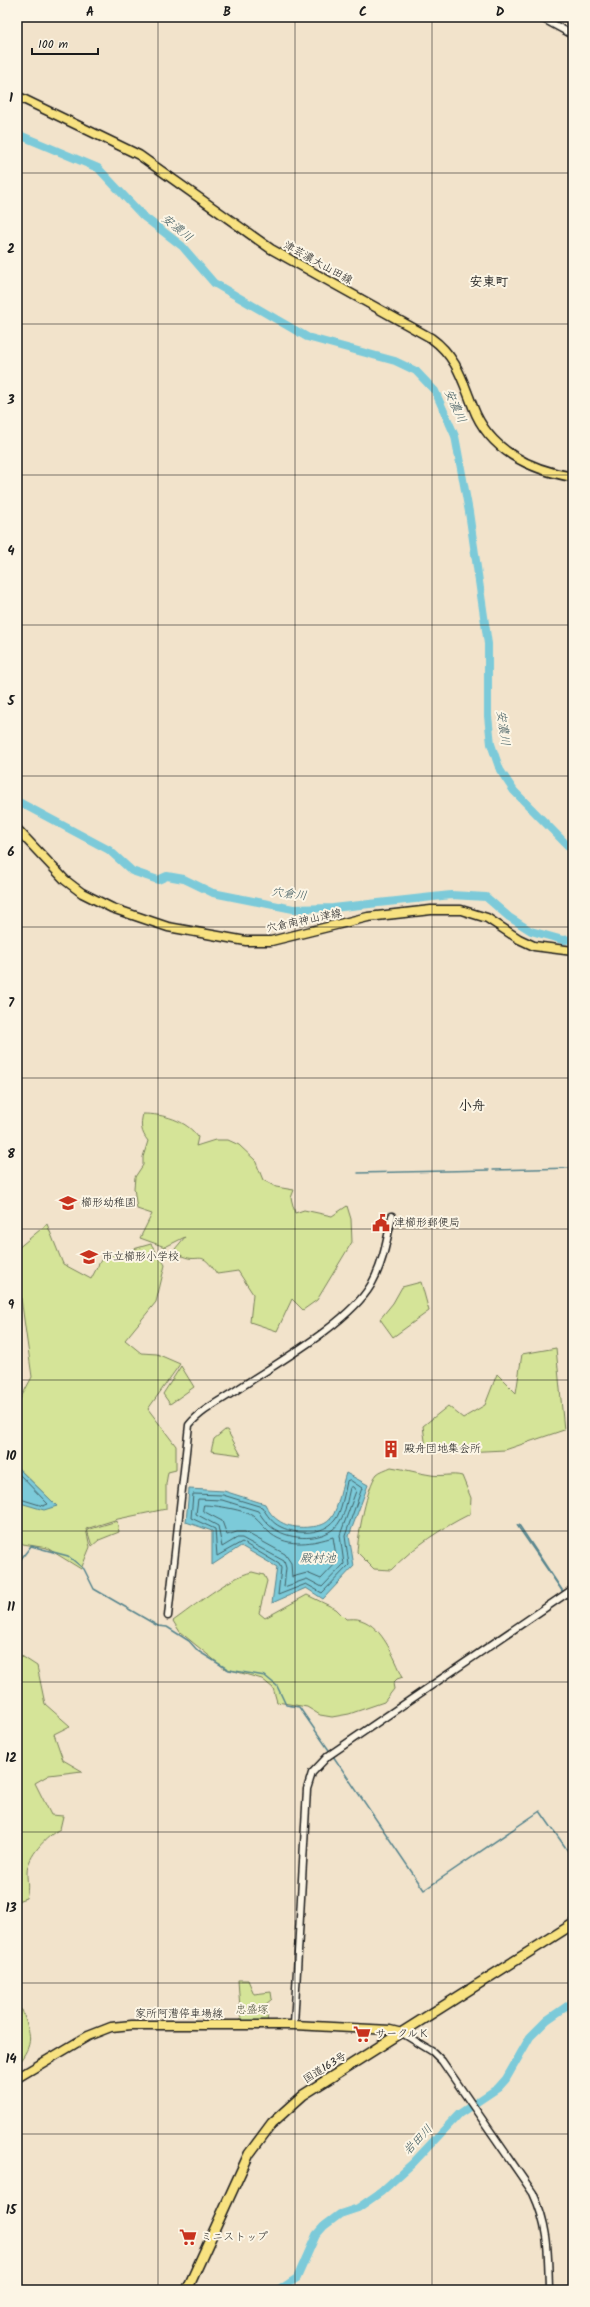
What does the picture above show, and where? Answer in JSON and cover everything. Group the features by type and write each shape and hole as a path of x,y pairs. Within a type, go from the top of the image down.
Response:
{"highway":[{"name":"国道163号","path":"187,2290 239,2172 263,2133 283,2112 304,2095 573,1924"}],"main road":[{"name":"津芸濃大山田線","path":"17,96 139,155 265,246 431,338 444,348 458,368 477,417 496,443 525,463 548,472 573,477"},
{"name":"穴倉南神山津線","path":"17,829 65,880 82,893 112,908 168,927 246,941 272,941 368,917 430,910 461,910 487,918 519,939 534,946 573,951"},
{"name":"家所阿漕停車場線","path":"17,2078 88,2036 111,2027 132,2025 294,2025 390,2030 402,2033"}],"street":[{"path":"540,17 573,35"},
{"path":"168,1616 189,1425 332,1325 354,1306 364,1294 376,1275 384,1255 392,1216"},
{"path":"294,2025 307,1794 312,1773 328,1756 573,1589"},
{"path":"402,2033 437,2055 533,2193 543,2214 548,2249 549,2290"}],"green space":[{"path":"143,1114 158,1115 181,1122 198,1137 196,1146 215,1140 228,1140 239,1145 255,1160 263,1180 276,1187 294,1190 291,1198 295,1213 304,1210 332,1216 347,1206 351,1219 352,1242 317,1300 303,1310 292,1299 277,1331 250,1322 253,1294 238,1271 217,1274 207,1261 200,1258 193,1259 182,1256 175,1249 185,1237 165,1247 140,1238 152,1214 137,1209 134,1188 135,1177 143,1165 143,1157 148,1141 142,1128"},
{"path":"47,1224 63,1264 91,1279 102,1258 151,1244 165,1265 156,1302 125,1340 141,1353 157,1354 180,1364 148,1409 176,1446 176,1470 168,1472 166,1484 166,1509 118,1519 86,1529 90,1547 81,1569 47,1548 23,1544 17,1539 17,1502 57,1506 17,1467 17,1405 32,1377 17,1269 17,1249"},
{"path":"421,1282 429,1311 393,1337 380,1319 393,1303 402,1287"},
{"path":"556,1348 564,1430 505,1450 464,1452 426,1448 423,1426 448,1406 463,1418 485,1405 497,1374 516,1393 522,1354"},
{"path":"181,1366 194,1387 170,1404 163,1394"},
{"path":"227,1430 241,1455 211,1451 214,1439"},
{"path":"391,1467 431,1475 462,1476 471,1498 470,1514 428,1539 409,1553 391,1570 374,1569 357,1552 359,1534 373,1480 378,1473"},
{"path":"117,1521 119,1532 99,1540 92,1546 87,1530"},
{"path":"252,1572 264,1575 267,1581 259,1613 265,1618 307,1595 336,1609 346,1619 359,1619 376,1629 392,1652 403,1677 397,1679 393,1683 394,1689 384,1702 349,1714 332,1717 320,1715 307,1707 277,1702 273,1688 262,1679 224,1668 180,1632 173,1621 222,1586"},
{"path":"17,1653 37,1666 45,1704 70,1726 54,1734 63,1760 82,1771 49,1775 35,1783 51,1815 63,1816 60,1829 49,1836 34,1853 30,1860 27,1873 28,1888 26,1898 17,1901"},
{"name":"忠盛塚","path":"238,1980 248,1980 254,1994 271,1992 272,1999 266,2004 268,2023 241,2023"},
{"path":"17,2009 22,2010 28,2026 30,2039 27,2050 17,2065"}],"water":[{"path":"17,1467 57,1506 44,1510 17,1502"},
{"name":"殿村池","path":"346,1473 368,1485 349,1536 354,1566 323,1599 306,1588 272,1603 277,1567 241,1546 212,1565 212,1531 186,1522 189,1489 224,1491 265,1504 273,1516 289,1526 319,1526 327,1522 332,1517"}],"waterway":[{"name":"安濃川","path":"17,134 98,168 143,216 182,246 214,283 307,337 395,361 416,371 435,391 455,436 469,512 488,644 488,716 491,744 500,770 514,791 573,851"},
{"name":"穴倉川","path":"17,801 109,850 132,871 158,880 167,876 184,879 213,893 293,909 333,908 451,895 486,897 509,917 531,931 563,940 573,939"},
{"path":"493,1170 573,1168"},
{"path":"358,1173 489,1170"},
{"path":"517,1525 563,1592"},
{"path":"519,1525 564,1593"},
{"path":"17,1564 31,1546 68,1556 84,1569 94,1589 158,1626 167,1627 189,1641 198,1651 229,1670 265,1676 277,1686 286,1705 299,1707 331,1753"},
{"path":"333,1756 424,1890 540,1811 568,1851 573,1851"},
{"name":"岩田川","path":"279,2290 297,2278 316,2235 324,2226 340,2214 358,2208 381,2192 413,2163 459,2114 498,2088 506,2079 530,2037 547,2020 573,2002"}],"place":[{"name":"櫛形幼稚園","path":"68,1203"},
{"name":"津櫛形郵便局","path":"381,1223"},
{"name":"市立櫛形小学校","path":"89,1257"},
{"name":"殿舟団地集会所","path":"391,1449"},
{"name":"サークルＫ","path":"362,2034"},
{"name":"ミニストップ","path":"188,2237"}],"district":[{"name":"安東町","path":"489,282"},
{"name":"小舟","path":"472,1106"}]}
